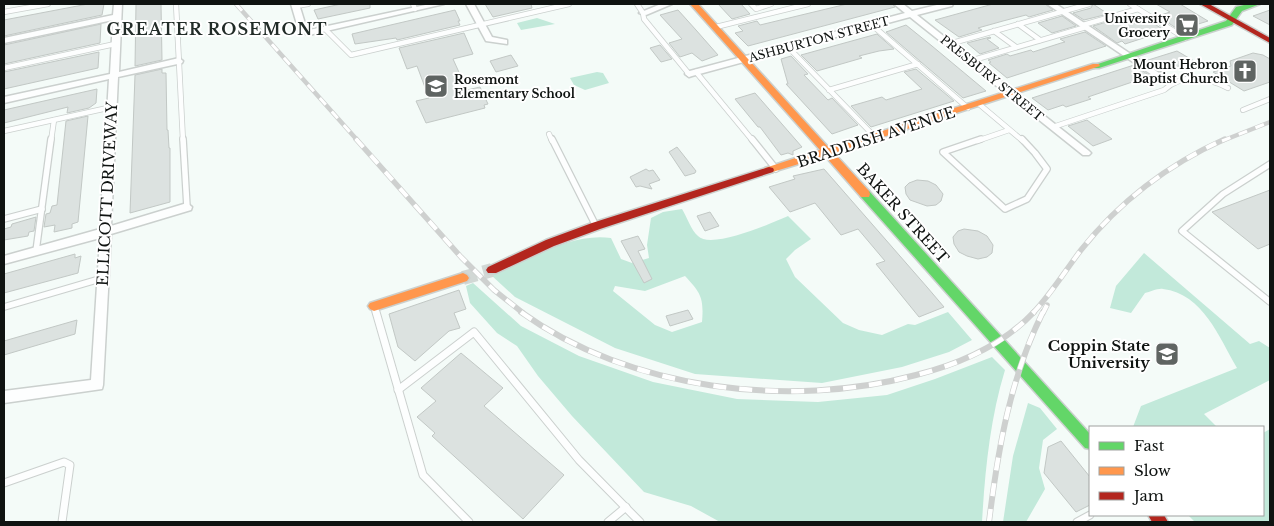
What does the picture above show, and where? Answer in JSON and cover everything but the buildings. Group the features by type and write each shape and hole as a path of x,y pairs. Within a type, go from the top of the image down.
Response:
{"street":[{"name":"ELLICOTT DRIVEWAY","path":"4,397 97,385 118,4"},
{"path":"296,5 305,33 414,6 440,4"},
{"path":"470,4 489,39 504,42"},
{"path":"643,13 668,4"},
{"name":"BAKER STREET","path":"694,4 1089,442"},
{"name":"PRESBURY STREET","path":"898,4 1086,153"},
{"name":"ASHBURTON STREET","path":"693,73 949,4"},
{"path":"1051,4 1170,83"},
{"path":"1204,4 1270,34"},
{"path":"1217,4 1270,42"},
{"name":"BRADDISH AVENUE","path":"492,270 550,243 596,226 1229,24 1240,8 1256,4"},
{"path":"4,40 117,17"},
{"path":"4,100 179,61"},
{"path":"4,260 187,207"},
{"path":"374,306 463,278"}],"lane":[{"path":"4,12 48,4"},
{"path":"176,4 187,207"},
{"path":"296,5 308,4"},
{"path":"325,29 351,55 569,4"},
{"path":"637,4 643,13 644,19 776,169"},
{"path":"750,4 756,9 771,4"},
{"path":"716,27 808,4"},
{"path":"949,44 1089,4"},
{"path":"1130,4 1185,38"},
{"path":"970,61 1138,8"},
{"path":"1018,24 1040,40"},
{"path":"872,25 918,64 973,106 1009,130 1043,159 1047,169 1027,199 1005,209 943,152 1009,130"},
{"path":"994,31 1016,47"},
{"path":"4,68 115,44"},
{"path":"788,47 875,138"},
{"path":"829,90 918,64"},
{"path":"1053,127 1164,90 1170,83 1193,79 1210,80 1228,88"},
{"path":"1244,110 1270,99"},
{"path":"4,132 112,107"},
{"path":"36,251 54,120"},
{"path":"549,134 596,226"},
{"path":"1270,164 1209,205 1182,231 1270,302"},
{"path":"4,219 42,209"},
{"path":"4,307 103,278"},
{"path":"374,306 423,476 469,522"},
{"path":"398,390 474,332 580,460 640,522"},
{"path":"4,483 64,462 70,465 62,522"},
{"path":"608,522 626,507"},
{"path":"1077,522 1089,516"}],"green space":[{"path":"537,18 555,24 521,30 517,23"},
{"path":"597,72 603,73 609,83 585,90 574,85 570,78"},
{"path":"682,209 698,236 715,240 742,234 788,216 811,239 786,259 795,277 843,323 859,330 882,335 908,324 915,325 948,312 972,340 949,352 902,367 822,383 695,374 615,348 515,297 491,275 565,243 596,237 611,238 621,259 632,263 649,258 647,245 651,218 663,212","holes":["685,276 702,301 702,322 672,332 655,325 613,291 615,286 645,291"]},
{"path":"1144,253 1250,344 1259,341 1270,348 1270,380 1204,414 1216,426 1133,426 1141,406 1237,368 1208,319 1189,299 1177,293 1161,289 1156,290 1145,293 1131,313 1110,308 1116,286"},
{"path":"473,283 521,326 579,356 653,382 737,399 818,402 887,395 992,357 1005,370 989,445 982,522 720,522 691,506 644,492 572,416 538,376 517,346 497,333 470,303 466,286"},
{"path":"1028,403 1040,408 1057,429 1043,440 1039,468 1045,489 1026,522 1003,522 1013,456"},
{"path":"1270,429 1270,522 1195,522 1189,516 1264,516 1264,432"}],"tunnel":[{"path":"463,278 492,270"}],"railway":[{"path":"236,4 358,141"},
{"path":"1222,141 1270,122"},
{"path":"356,139 461,257 494,290 523,313"},
{"path":"1033,313 1096,232 1128,200 1184,160 1225,139"},
{"path":"1043,313 1047,305"},
{"path":"521,312 564,338 611,360 660,375 712,386 764,391 816,390 867,385 932,371 964,359 994,344 1022,324 1033,313"},
{"path":"989,522 1007,414 1022,362 1043,312"}],"traffic: fast":[{"path":"1096,66 1229,23 1239,9 1256,4"},
{"path":"865,194 1089,442"}],"traffic: slow":[{"path":"694,4 865,194"},
{"path":"769,170 1096,66"},
{"path":"374,306 463,278"}],"traffic: jam":[{"path":"1204,4 1270,41"},
{"path":"492,270 550,243 596,226 769,170"},
{"path":"1156,516 1161,522"}],"place":[{"name":"University Grocery","path":"1187,25"},
{"name":"Mount Hebron Baptist Church","path":"1245,71"},
{"name":"Rosemont Elementary School","path":"436,86"},
{"name":"Coppin State University","path":"1167,354"}],"district":[{"name":"GREATER ROSEMONT","path":"217,29"}]}
